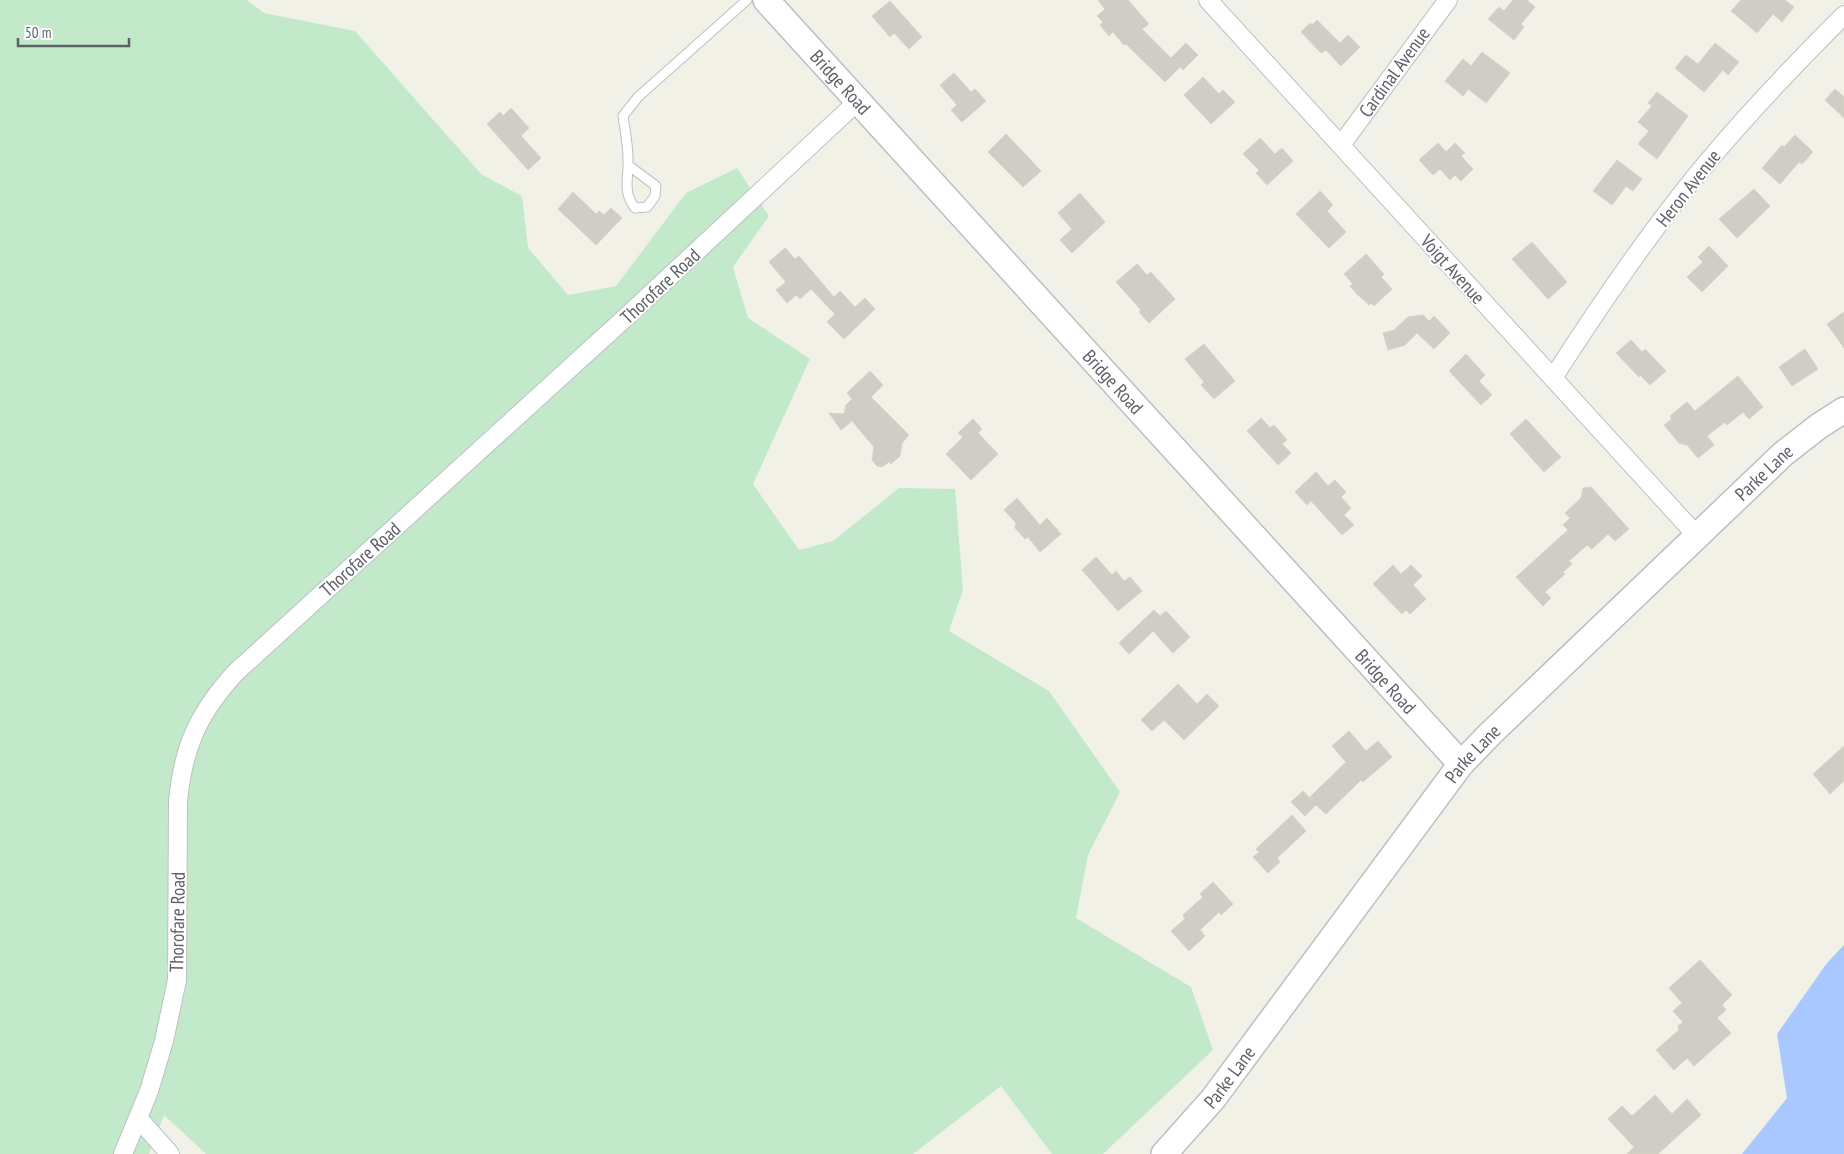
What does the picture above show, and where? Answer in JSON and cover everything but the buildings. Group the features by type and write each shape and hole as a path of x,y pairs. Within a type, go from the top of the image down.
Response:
{"main road":[{"name":"Bridge Road","path":"766,0 1461,764"},
{"name":"Parke Lane","path":"1164,1154 1213,1099 1461,764 1491,733 1784,454 1819,426 1844,410"}],"street":[{"name":"Voigt Avenue","path":"1208,0 1698,537"},
{"name":"Cardinal Avenue","path":"1341,145 1448,0"},
{"name":"Heron Avenue","path":"1553,378 1614,286 1708,161 1794,65 1844,15"},
{"name":"Thorofare Road","path":"123,1154 139,1120 164,1042 177,980 178,802 180,774 194,731 214,695 235,673 625,318 858,101"},
{"path":"139,1120 170,1154"}],"lane":[{"path":"628,165 656,186 655,196 647,207 635,208 628,199 628,165 623,116 638,97 747,0"}],"green space":[{"path":"0,0 247,0 264,13 355,31 481,174 522,196 528,248 568,295 616,286 686,193 737,168 769,216 733,267 748,318 810,359 753,484 799,550 833,541 899,488 955,489 963,590 949,631 1049,691 1120,792 1088,855 1076,918 1191,987 1213,1050 1103,1154 1052,1154 1001,1086 913,1154 206,1154 164,1115 149,1154 0,1154"}],"water":[{"path":"1844,945 1844,1154 1742,1154 1787,1098 1777,1034 1827,963"}]}
